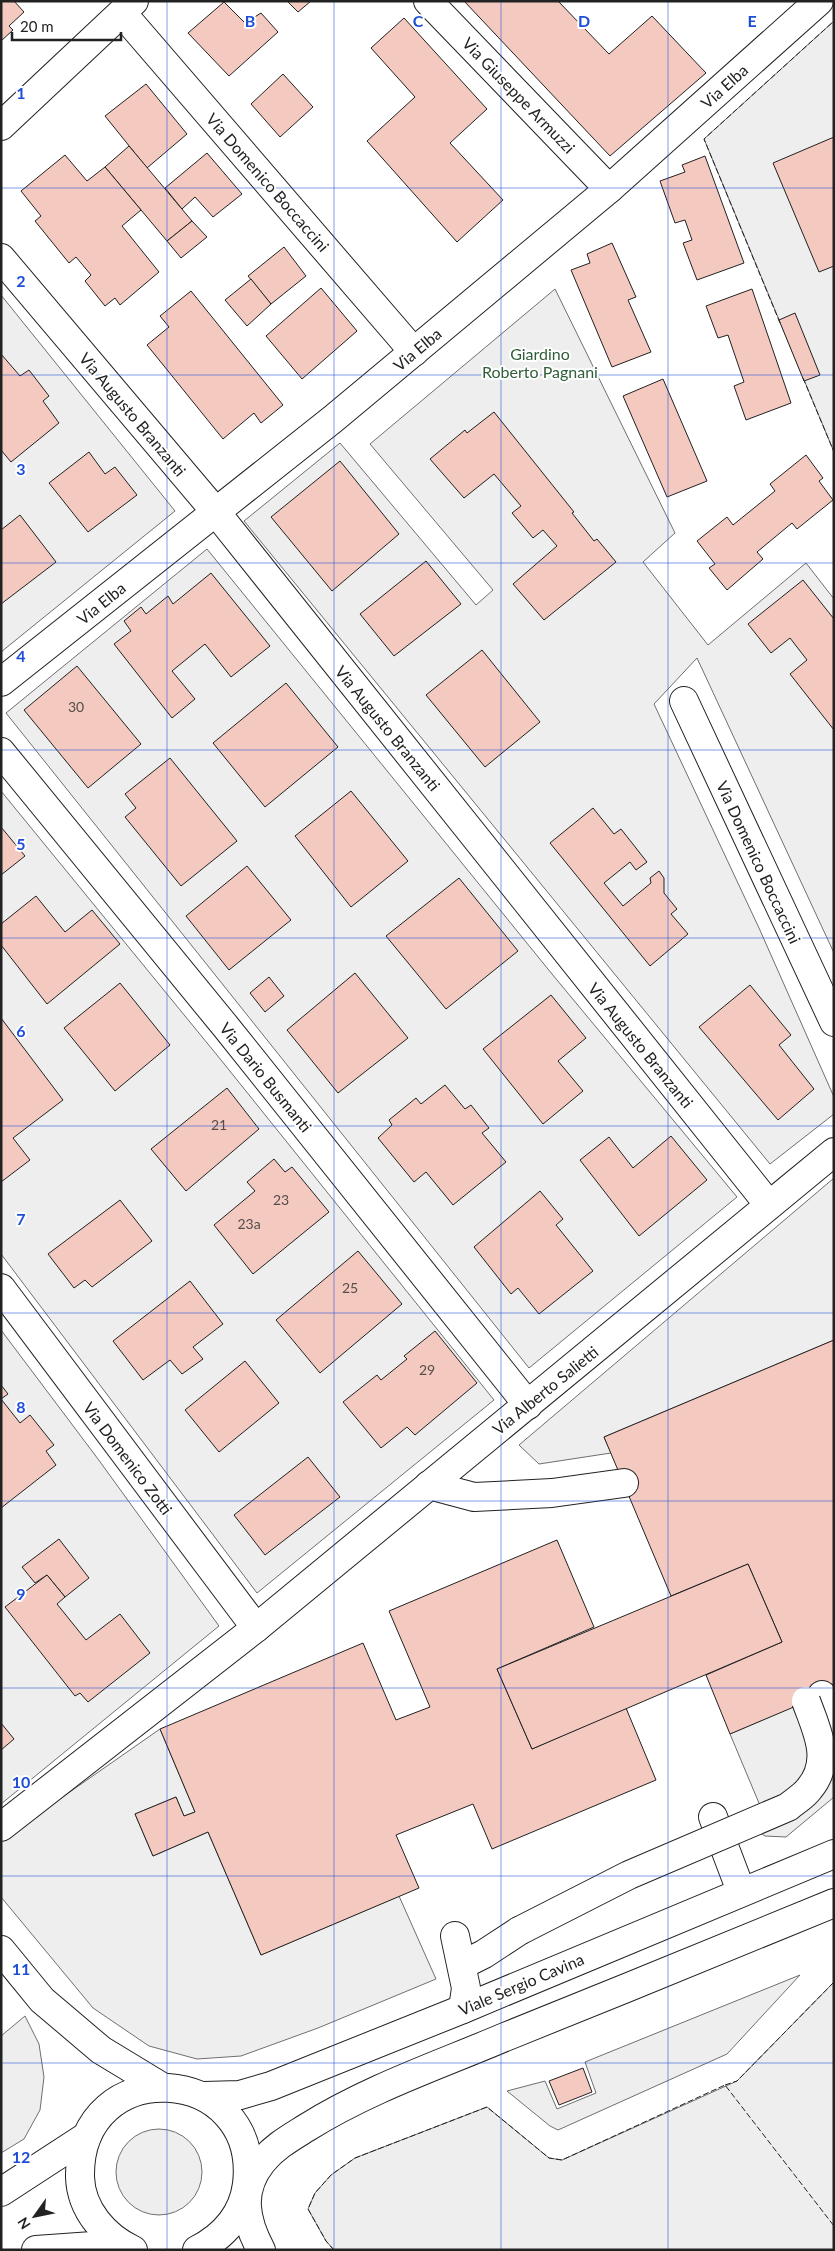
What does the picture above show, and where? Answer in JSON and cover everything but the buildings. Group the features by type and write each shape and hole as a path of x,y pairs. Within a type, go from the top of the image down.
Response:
{"street":[{"name":"Via Giuseppe Armuzzi","path":"428,1 609,189"},
{"name":"Via Elba","path":"1,682 333,419 414,352 609,189 819,1"},
{"path":"1,126 128,7"},
{"name":"Via Domenico Boccaccini","path":"128,7 414,352"},
{"name":"Via Augusto Branzanti","path":"1,258 215,511 769,1205"},
{"name":"Via Domenico Boccaccini","path":"684,701 834,1022"},
{"name":"Via Dario Busmanti","path":"1,752 226,1027 528,1405"},
{"name":"Via Alberto Salietti","path":"1,1827 256,1628 834,1152"},
{"name":"Via Domenico Zotti","path":"1,1288 256,1628"},
{"path":"429,1485 474,1498 552,1493 624,1483"},
{"path":"462,1965 484,1954 519,1931 630,1875 788,1806 809,1790 817,1778 822,1759 822,1744 814,1698 834,1723"},
{"path":"714,1817 741,1891"},
{"name":"Viale Sergio Cavina","path":"204,2096 240,2095 271,2086 463,2009 741,1891 834,1854"},
{"path":"197,2250 212,2242 226,2230 238,2214 261,2163 279,2145 355,2101 834,1903"},
{"path":"455,1936 466,1988 463,2009"},
{"path":"1,1950 42,2000 100,2050 162,2086"},
{"path":"127,2247 102,2229 88,2208 80,2185 80,2160 87,2136 99,2117 117,2101 138,2090 162,2086 183,2088 204,2096 227,2114 243,2138 249,2167 246,2212 261,2250"},
{"path":"1,2192 87,2136"},
{"path":"36,2250 127,2247"}],"green space":[{"path":"834,21 834,452 704,139"},
{"name":"Giardino Roberto Pagnani","path":"555,289 675,533 643,562 708,645 806,563 834,599 834,953 697,658 654,704 759,928 834,1097 834,1114 770,1164 244,521 340,443 476,605 493,590 370,444"},
{"path":"1,295 175,511 1,652"},
{"path":"207,549 552,974 737,1197 529,1368 6,713"},
{"path":"1,791 221,1060 494,1400 257,1593 1,1254"},
{"path":"834,1178 834,1340 604,1437 611,1453 539,1464 519,1445"},
{"path":"1,1330 98,1459 219,1626 1,1804"},
{"path":"806,1701 834,1770 834,1797 786,1837 765,1836 744,1823 764,1815 730,1734"},
{"path":"160,1729 195,1812 184,1816 176,1797 135,1814 153,1856 208,1832 261,1955 399,1896 436,1979 318,2028 241,2056 197,2059 149,2046 93,2008 1,1897 1,1840"},
{"path":"800,1975 727,2054 558,2130 550,2126 507,2091 545,2081 557,2109 596,2093 585,2062"},
{"path":"834,1982 834,2250 334,2250 326,2241 308,2209 315,2193 331,2175 355,2158 487,2107 549,2158 562,2160 737,2081"},
{"path":"25,2016 39,2044 44,2077 40,2110 24,2139 1,2153 1,2036"},
{"path":"159,2129 176,2132 190,2141 199,2155 202,2172 199,2189 190,2203 176,2212 159,2215 142,2212 128,2203 119,2189 116,2172 119,2155 128,2141 142,2132"}],"fence":[{"path":"780,323 704,139 834,21"},
{"path":"803,378 834,452"},
{"path":"725,2085 737,2081 834,1982"},
{"path":"334,2250 326,2241 308,2209 315,2193 331,2175 355,2158 487,2107 549,2158 562,2160 725,2085 834,2226"}]}
